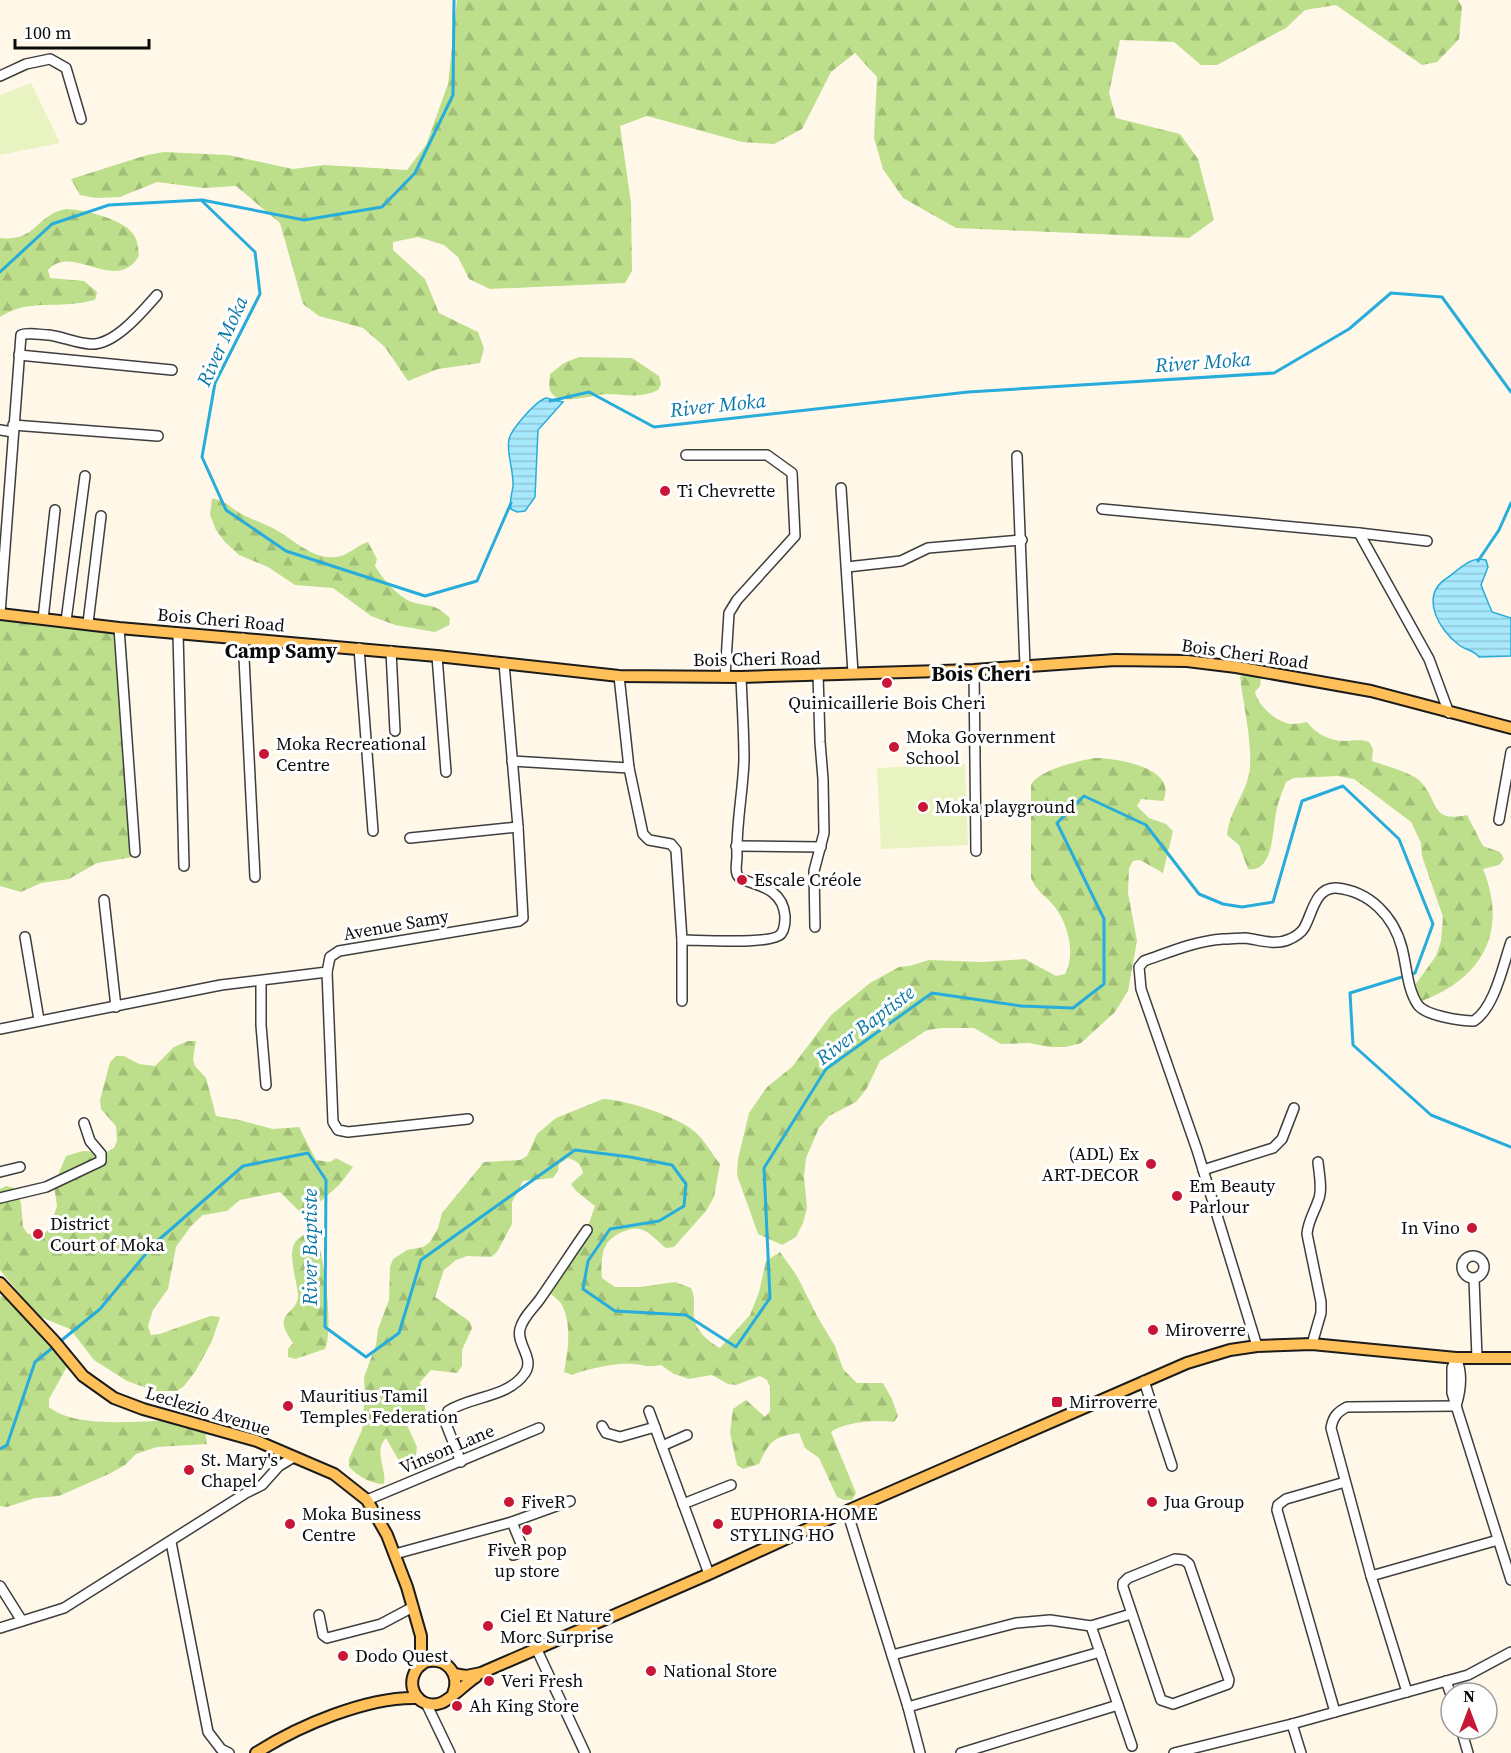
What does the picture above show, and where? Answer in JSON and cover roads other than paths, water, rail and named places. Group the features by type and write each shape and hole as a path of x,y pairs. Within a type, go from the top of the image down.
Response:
{"main road":[{"name":"Bois Cheri Road","path":"0,614 119,628 391,651 618,676 741,677 974,670 1116,660 1187,661 1236,667 1371,691 1511,728"},
{"name":"Leclezio Avenue","path":"0,1283 83,1376 114,1398 143,1409 257,1441 334,1474 367,1500 382,1525 395,1554 413,1607 421,1636 421,1665"},
{"path":"454,1674 466,1676 481,1673 537,1650 1144,1381 1187,1363 1230,1350 1257,1346 1312,1344 1456,1358 1511,1358"},
{"name":"Leclezio Avenue","path":"421,1636 436,1661"},
{"path":"422,1700 412,1688 414,1673 421,1665 436,1661 447,1665 454,1674 453,1694"},
{"path":"256,1753 276,1740 309,1725 351,1710 393,1699 422,1700 438,1704 444,1702 481,1673"},
{"path":"393,1699 412,1683"}],"street":[{"path":"0,76 26,64 50,59 66,68 81,118"},
{"path":"0,614 20,337 23,334 59,337 90,344 104,342 117,334 157,295"},
{"path":"19,354 172,370"},
{"path":"0,430 158,436"},
{"path":"686,456 767,455 792,473 795,536 737,600 729,613 725,677"},
{"path":"1017,456 1025,666"},
{"path":"66,621 85,476"},
{"path":"841,488 854,673"},
{"path":"1102,509 1427,541"},
{"path":"43,619 55,510"},
{"path":"88,623 101,516"},
{"path":"1359,533 1429,659 1449,713"},
{"path":"847,567 901,561 928,548 1022,540"},
{"path":"119,628 135,852"},
{"path":"178,633 184,866"},
{"path":"243,638 255,877"},
{"path":"359,648 373,831"},
{"path":"391,651 395,731"},
{"path":"437,656 446,772"},
{"name":"Avenue Samy","path":"327,972 330,957 339,951 519,921 523,918 504,663"},
{"path":"974,670 976,851"},
{"path":"815,927 814,871 824,833 824,779 820,742 818,674"},
{"path":"618,676 629,768 644,834 649,840 671,844 676,850 682,940 682,1000"},
{"path":"682,940 773,939 780,935 784,928 785,914 777,896 770,889 738,878 736,846 744,760 741,677"},
{"path":"1499,820 1511,752"},
{"path":"512,761 629,768"},
{"path":"410,838 518,827"},
{"path":"736,846 821,847"},
{"path":"1257,1346 1203,1170 1141,989 1139,967 1144,961 1193,944 1219,939 1242,938 1276,943 1291,939 1304,930 1313,905 1322,894 1333,888 1357,892 1378,906 1393,925 1401,946 1409,984 1423,1010 1443,1017 1474,1021 1483,1015 1494,992 1511,942"},
{"path":"104,900 117,1007"},
{"path":"25,937 39,1020"},
{"path":"0,1029 221,985 327,972 333,1122 338,1130 348,1132 468,1119"},
{"path":"261,981 261,1025 266,1085"},
{"path":"1203,1170 1272,1148 1278,1144 1294,1108"},
{"path":"0,1198 46,1187 100,1161 101,1154 90,1141 84,1123"},
{"path":"1312,1344 1321,1313 1321,1302 1307,1234 1308,1223 1319,1201 1318,1162"},
{"path":"0,1172 20,1167"},
{"path":"460,1462 446,1424 448,1411 494,1394 515,1383 525,1373 528,1365 519,1331 524,1318 587,1230"},
{"path":"1474,1279 1477,1358"},
{"path":"1456,1358 1452,1368 1452,1393 1511,1580"},
{"path":"1144,1381 1172,1466"},
{"path":"1407,1692 1371,1576 1331,1428 1338,1412 1347,1407 1456,1406"},
{"path":"649,1411 709,1574"},
{"path":"602,1426 606,1433 620,1437 655,1427"},
{"name":"Vinson Lane","path":"367,1500 539,1428"},
{"path":"662,1446 687,1435"},
{"path":"0,1628 64,1608 265,1482 279,1466 294,1457"},
{"path":"1335,1712 1277,1510 1278,1505 1286,1499 1345,1482"},
{"path":"683,1504 731,1485"},
{"path":"395,1554 512,1522 570,1502"},
{"path":"847,1511 920,1753"},
{"path":"512,1522 524,1551 513,1555"},
{"path":"1371,1576 1498,1540"},
{"path":"171,1542 208,1732 221,1749 229,1753"},
{"path":"1175,1559 1184,1560 1189,1564 1228,1676 1228,1684 1173,1704 1161,1700 1131,1614 1123,1583 1128,1578 1175,1559"},
{"path":"0,1586 22,1621"},
{"path":"319,1615 323,1635 327,1638 381,1624 413,1607"},
{"path":"892,1655 1027,1622 1050,1620 1091,1626 1131,1614"},
{"path":"1091,1626 1132,1746"},
{"path":"537,1650 585,1753"},
{"path":"908,1707 1100,1652"},
{"path":"1446,1681 1468,1674 1511,1652"},
{"path":"1174,1753 1292,1724 1439,1683"},
{"path":"422,1700 450,1753"},
{"path":"438,1704 438,1730"},
{"path":"961,1753 1118,1705"},
{"path":"1292,1724 1301,1753"}],"water":[{"path":"546,398 563,402 538,430 535,497 525,511 517,512 510,506 513,480 508,450 509,439 525,416 536,404"},
{"path":"1479,559 1486,560 1488,567 1481,585 1492,612 1511,618 1511,656 1479,657 1461,647 1445,631 1435,613 1434,594 1439,585 1466,564"}],"waterway":[{"path":"202,200 304,220 382,207 415,173 453,95 454,0"},
{"name":"River Moka","path":"0,272 52,224 109,205 201,200 255,252 260,294 215,383 202,457 226,510 286,551 425,596 477,581 511,503"},
{"name":"River Moka","path":"550,401 589,392 654,427 968,392 1274,373 1349,329 1391,293 1442,297 1511,392"},
{"name":"River Moka","path":"1478,561 1499,530 1511,503"},
{"name":"River Baptiste","path":"0,1449 7,1445 35,1362 100,1309 154,1244 243,1166 308,1153 326,1180 325,1327 366,1357 399,1333 421,1260 575,1150 672,1165 686,1184 684,1206 659,1221 610,1229 588,1261 583,1289 615,1311 686,1315 736,1347 770,1298 764,1168 826,1069 932,993 1021,1006 1073,1008 1104,984 1104,919 1057,823 1084,796 1146,825 1199,894 1223,904 1242,907 1273,902 1302,801 1343,786 1399,839 1433,924 1415,973 1350,993 1353,1045 1431,1115 1511,1147"}],"place":[{"name":"Ti Chevrette","path":"665,491"},
{"name":"Quinicaillerie Bois Cheri","path":"887,683"},
{"name":"Moka Government School","path":"894,747"},
{"name":"Moka Recreational Centre","path":"264,754"},
{"name":"Moka playground","path":"923,807"},
{"name":"Escale Créole","path":"742,880"},
{"name":"(ADL) Ex ART-DECOR","path":"1151,1164"},
{"name":"Em Beauty Parlour","path":"1177,1196"},
{"name":"In Vino","path":"1472,1228"},
{"name":"District Court of Moka","path":"38,1234"},
{"name":"Miroverre","path":"1153,1330"},
{"name":"Mirroverre","path":"1057,1402"},
{"name":"Mauritius Tamil Temples Federation","path":"288,1406"},
{"name":"St. Mary's Chapel","path":"189,1470"},
{"name":"FiveR","path":"509,1502"},
{"name":"Jua Group","path":"1152,1502"},
{"name":"Moka Business Centre","path":"290,1524"},
{"name":"EUPHORIA HOME STYLING HO","path":"718,1524"},
{"name":"FiveR pop up store","path":"527,1530"},
{"name":"Ciel Et Nature Morc Surprise","path":"488,1626"},
{"name":"Dodo Quest","path":"343,1656"},
{"name":"National Store","path":"651,1671"},
{"name":"Veri Fresh","path":"489,1681"},
{"name":"Ah King Store","path":"457,1706"}],"district":[{"name":"Camp Samy","path":"281,651"},
{"name":"Bois Cheri","path":"981,674"}]}
